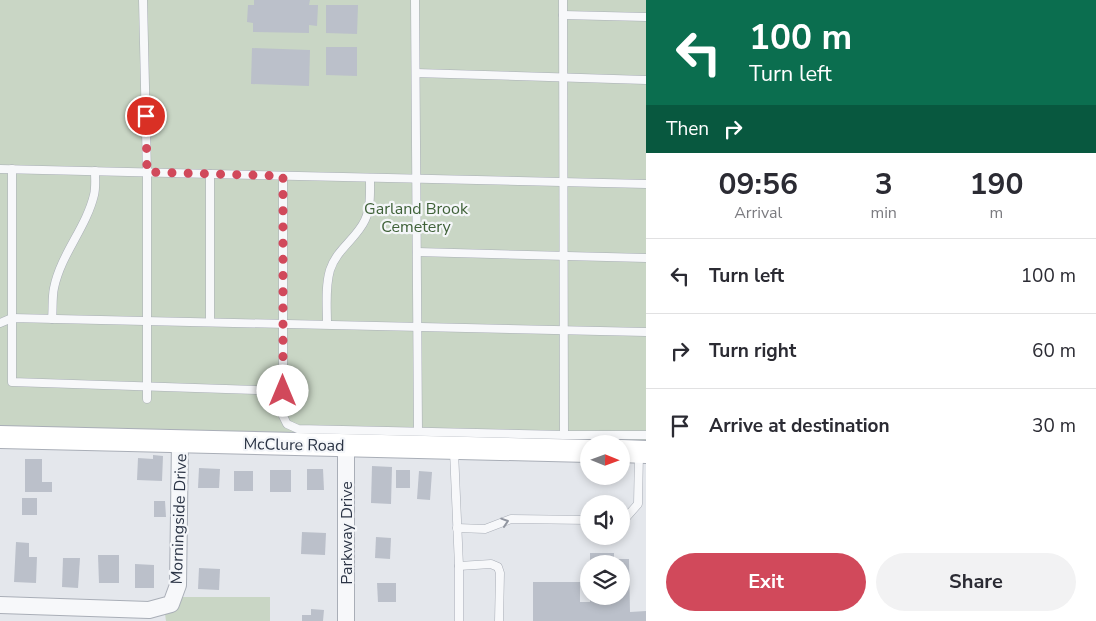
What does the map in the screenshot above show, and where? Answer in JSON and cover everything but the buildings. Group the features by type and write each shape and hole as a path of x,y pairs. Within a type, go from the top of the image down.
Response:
{"street":[{"name":"McClure Road","path":"0,437 580,451"},
{"name":"Morningside Drive","path":"0,605 149,610 171,604 178,585 180,441"},
{"name":"Parkway Drive","path":"346,445 346,621"}],"lane":[{"path":"143,0 147,172 146,399"},
{"path":"416,0 418,432"},
{"path":"563,0 564,435"},
{"path":"563,15 646,17"},
{"path":"416,73 646,80"},
{"path":"0,169 646,184"},
{"path":"12,169 12,382 283,391"},
{"path":"52,319 53,289 69,248 88,212 94,193 95,171"},
{"path":"210,174 210,322"},
{"path":"283,176 283,416 288,424 298,429 564,435 638,448 638,504 630,513"},
{"path":"327,324 327,284 330,269 336,258 364,222 369,210 370,178"},
{"path":"417,252 646,258"},
{"path":"0,323 12,318 646,332"},
{"path":"454,448 459,566 458,621"},
{"path":"457,528 485,529 511,519 580,520"},
{"path":"459,566 491,564 498,566 500,573 499,621"}],"green space":[{"name":"Garland Brook Cemetery","path":"0,0 646,0 646,440 630,440 630,435 580,435 580,439 0,426"},
{"path":"183,597 270,597 270,621 166,621 165,614"}],"route":[{"path":"146,116 147,172 283,176 283,391"}]}
